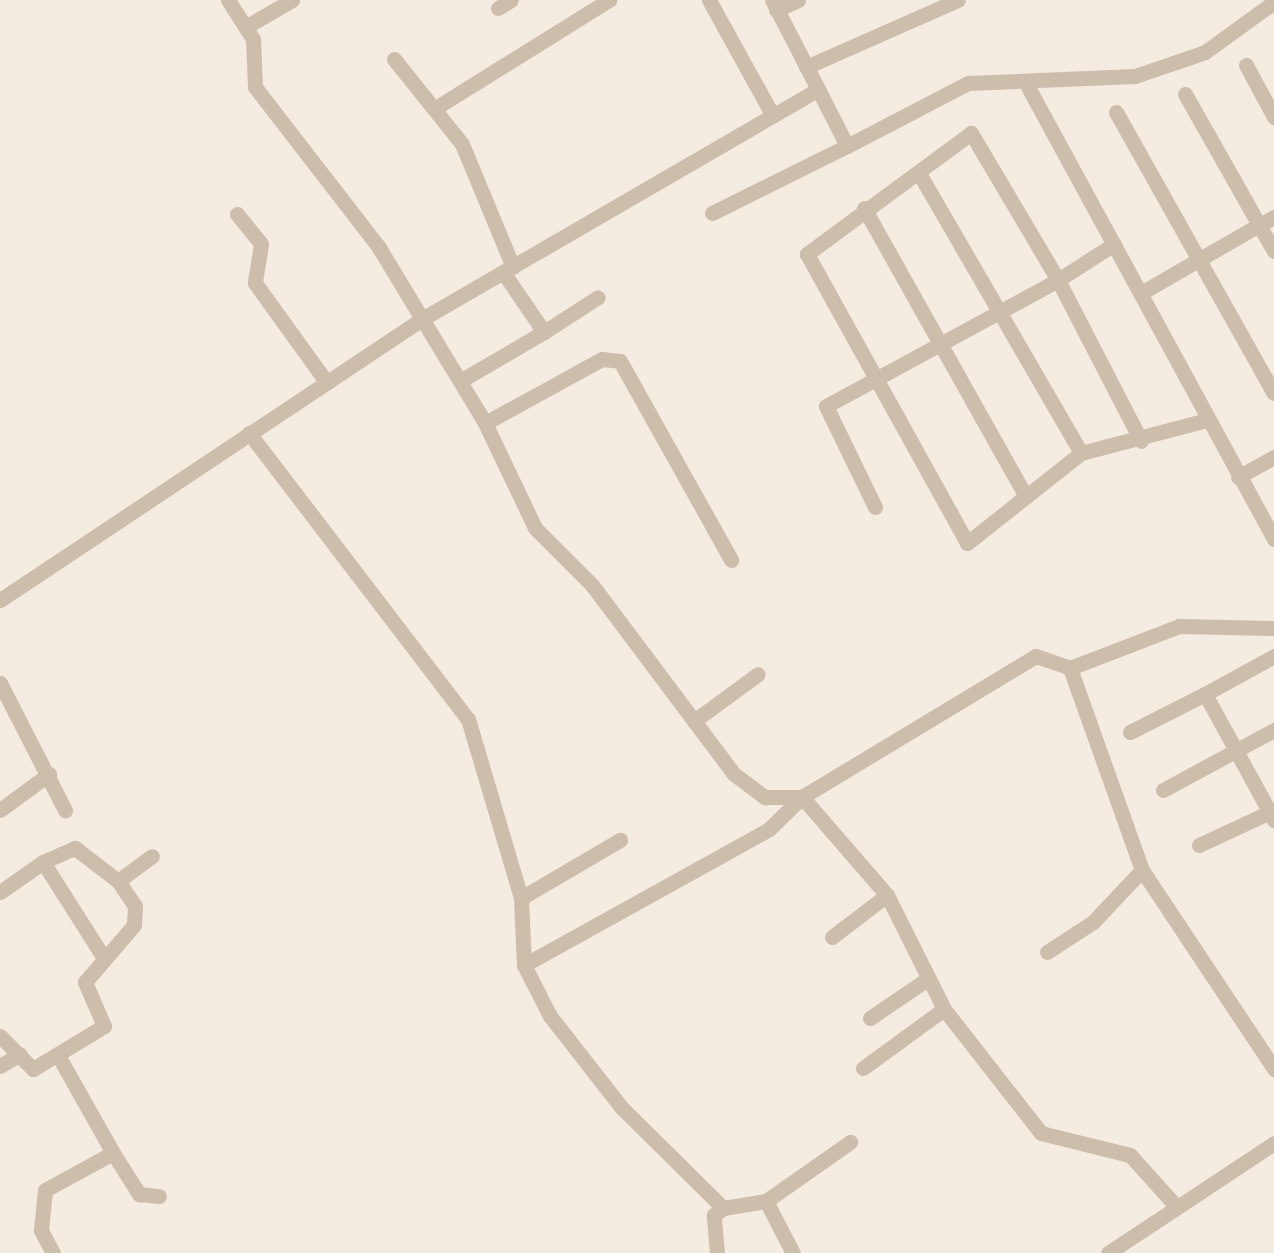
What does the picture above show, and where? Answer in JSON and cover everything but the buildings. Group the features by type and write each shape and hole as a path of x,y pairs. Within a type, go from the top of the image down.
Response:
{"street":[{"path":"228,0 247,26 266,106 330,177 422,320 486,423 534,528 592,585 734,774 765,797 802,797 887,895 926,980 944,1009 1041,1133 1130,1155 1175,1205"},
{"path":"247,26 292,0"},
{"path":"436,106 609,0"},
{"path":"709,0 772,114"},
{"path":"798,0 774,5 847,146"},
{"path":"806,67 958,0"},
{"path":"712,214 968,83 1135,76 1205,52 1274,2"},
{"path":"394,60 436,106 508,269 544,332"},
{"path":"1246,65 1274,116"},
{"path":"1028,87 1037,111 1274,539"},
{"path":"0,600 422,320 818,89"},
{"path":"1185,94 1267,221 1274,251"},
{"path":"1116,112 1274,393"},
{"path":"1081,453 920,175 921,162 978,135 1140,441"},
{"path":"920,175 864,208 808,254 967,543 1081,453 1140,441 1207,420"},
{"path":"864,208 1026,497"},
{"path":"237,214 260,244 255,283 327,383"},
{"path":"1140,292 1267,221"},
{"path":"875,508 825,413 874,380 1058,280 1114,244"},
{"path":"460,380 598,297"},
{"path":"486,423 602,360 620,361 732,560"},
{"path":"249,433 468,718 521,898 524,965 588,1068 723,1208"},
{"path":"1238,477 1274,457"},
{"path":"524,965 768,829 802,797 1036,656 1070,668 1180,626 1274,628"},
{"path":"1130,732 1274,656"},
{"path":"1070,668 1142,870 1274,1069"},
{"path":"694,721 758,674"},
{"path":"0,682 65,810"},
{"path":"1200,845 1272,814 1234,752 1206,694"},
{"path":"1163,790 1274,730"},
{"path":"0,810 49,774"},
{"path":"521,898 620,840"},
{"path":"0,892 42,862 75,848 118,881 135,906 134,926 85,982 104,1026 59,1057 33,1069 0,1036"},
{"path":"118,881 152,856"},
{"path":"42,862 104,958"},
{"path":"1047,952 1093,922 1142,870"},
{"path":"832,937 887,895"},
{"path":"870,1018 926,980"},
{"path":"863,1068 944,1009"},
{"path":"0,1066 20,1054"},
{"path":"59,1057 139,1194 159,1196"},
{"path":"717,1253 714,1215 723,1208 766,1201 850,1142"},
{"path":"1108,1253 1274,1142"},
{"path":"53,1253 41,1230 46,1190 113,1153"},
{"path":"766,1201 793,1253"}]}
